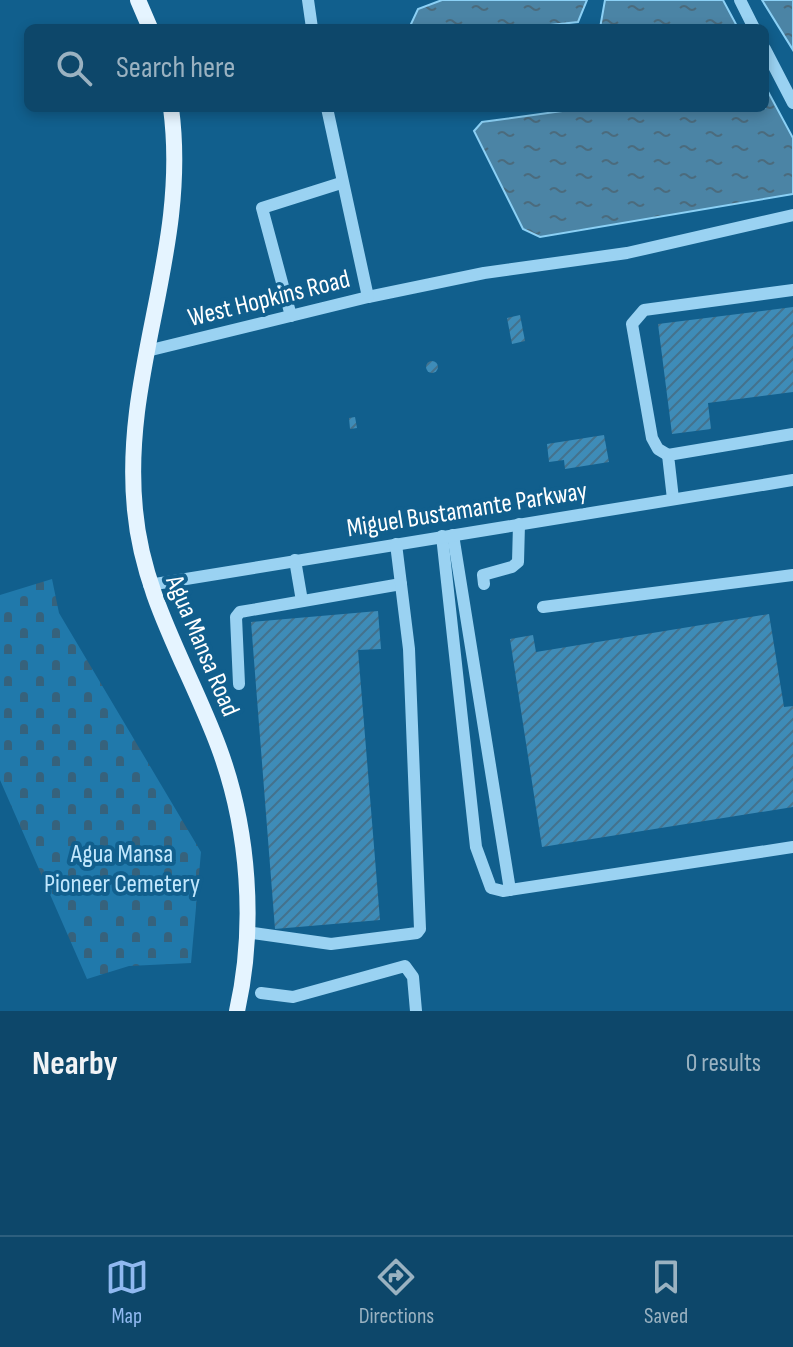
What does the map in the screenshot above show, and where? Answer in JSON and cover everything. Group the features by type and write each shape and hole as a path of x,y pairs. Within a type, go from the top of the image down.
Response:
{"main road":[{"path":"138,0 148,24"},
{"name":"Agua Mansa Road","path":"171,112 176,187 163,280 135,419 133,465 139,543 149,585 219,748 241,837 246,932 237,1011"}],"street":[{"path":"308,0 311,24"},
{"path":"740,0 752,24"},
{"path":"769,57 793,103"},
{"name":"West Hopkins Road","path":"147,351 368,297 328,112"},
{"path":"291,316 262,208 340,177"},
{"path":"368,297 484,273 627,253 793,215"},
{"path":"793,290 644,310 632,324 652,438 658,449 668,455 793,434"},
{"path":"668,455 673,499"},
{"name":"Miguel Bustamante Parkway","path":"149,585 793,480"},
{"path":"484,584 483,575 512,567 518,562 519,524"},
{"path":"447,536 510,890"},
{"path":"447,536 479,860 491,888 510,890 793,847"},
{"path":"246,932 331,944 417,933 420,929 409,649 396,544"},
{"path":"295,560 302,601"},
{"path":"543,607 793,575"},
{"path":"239,684 237,615 401,584"},
{"path":"261,993 293,997 405,966 413,977 416,1011"}],"green space":[{"name":"Agua Mansa Pioneer Cemetery","path":"52,579 59,613 201,852 191,963 129,966 87,979 0,780 0,595"}],"water":[{"path":"442,0 587,0 578,22 559,24 411,24 418,9"},
{"path":"605,0 723,0 736,24 601,24"},
{"path":"762,0 793,0 793,50"},
{"path":"769,93 793,138 793,194 540,237 523,229 474,131 482,122 555,112 769,112"}],"building":[{"path":"793,307 793,392 708,403 711,429 672,434 658,324"},
{"path":"520,315 525,341 512,344 507,318"},
{"path":"432,361 438,367 432,373 426,367"},
{"path":"355,417 357,428 350,429 349,418"},
{"path":"604,435 609,462 565,469 564,460 549,462 547,444"},
{"path":"378,611 381,649 358,650 380,920 275,929 251,622"},
{"path":"769,614 784,707 793,706 793,807 542,847 510,639 533,635 536,652"}]}
